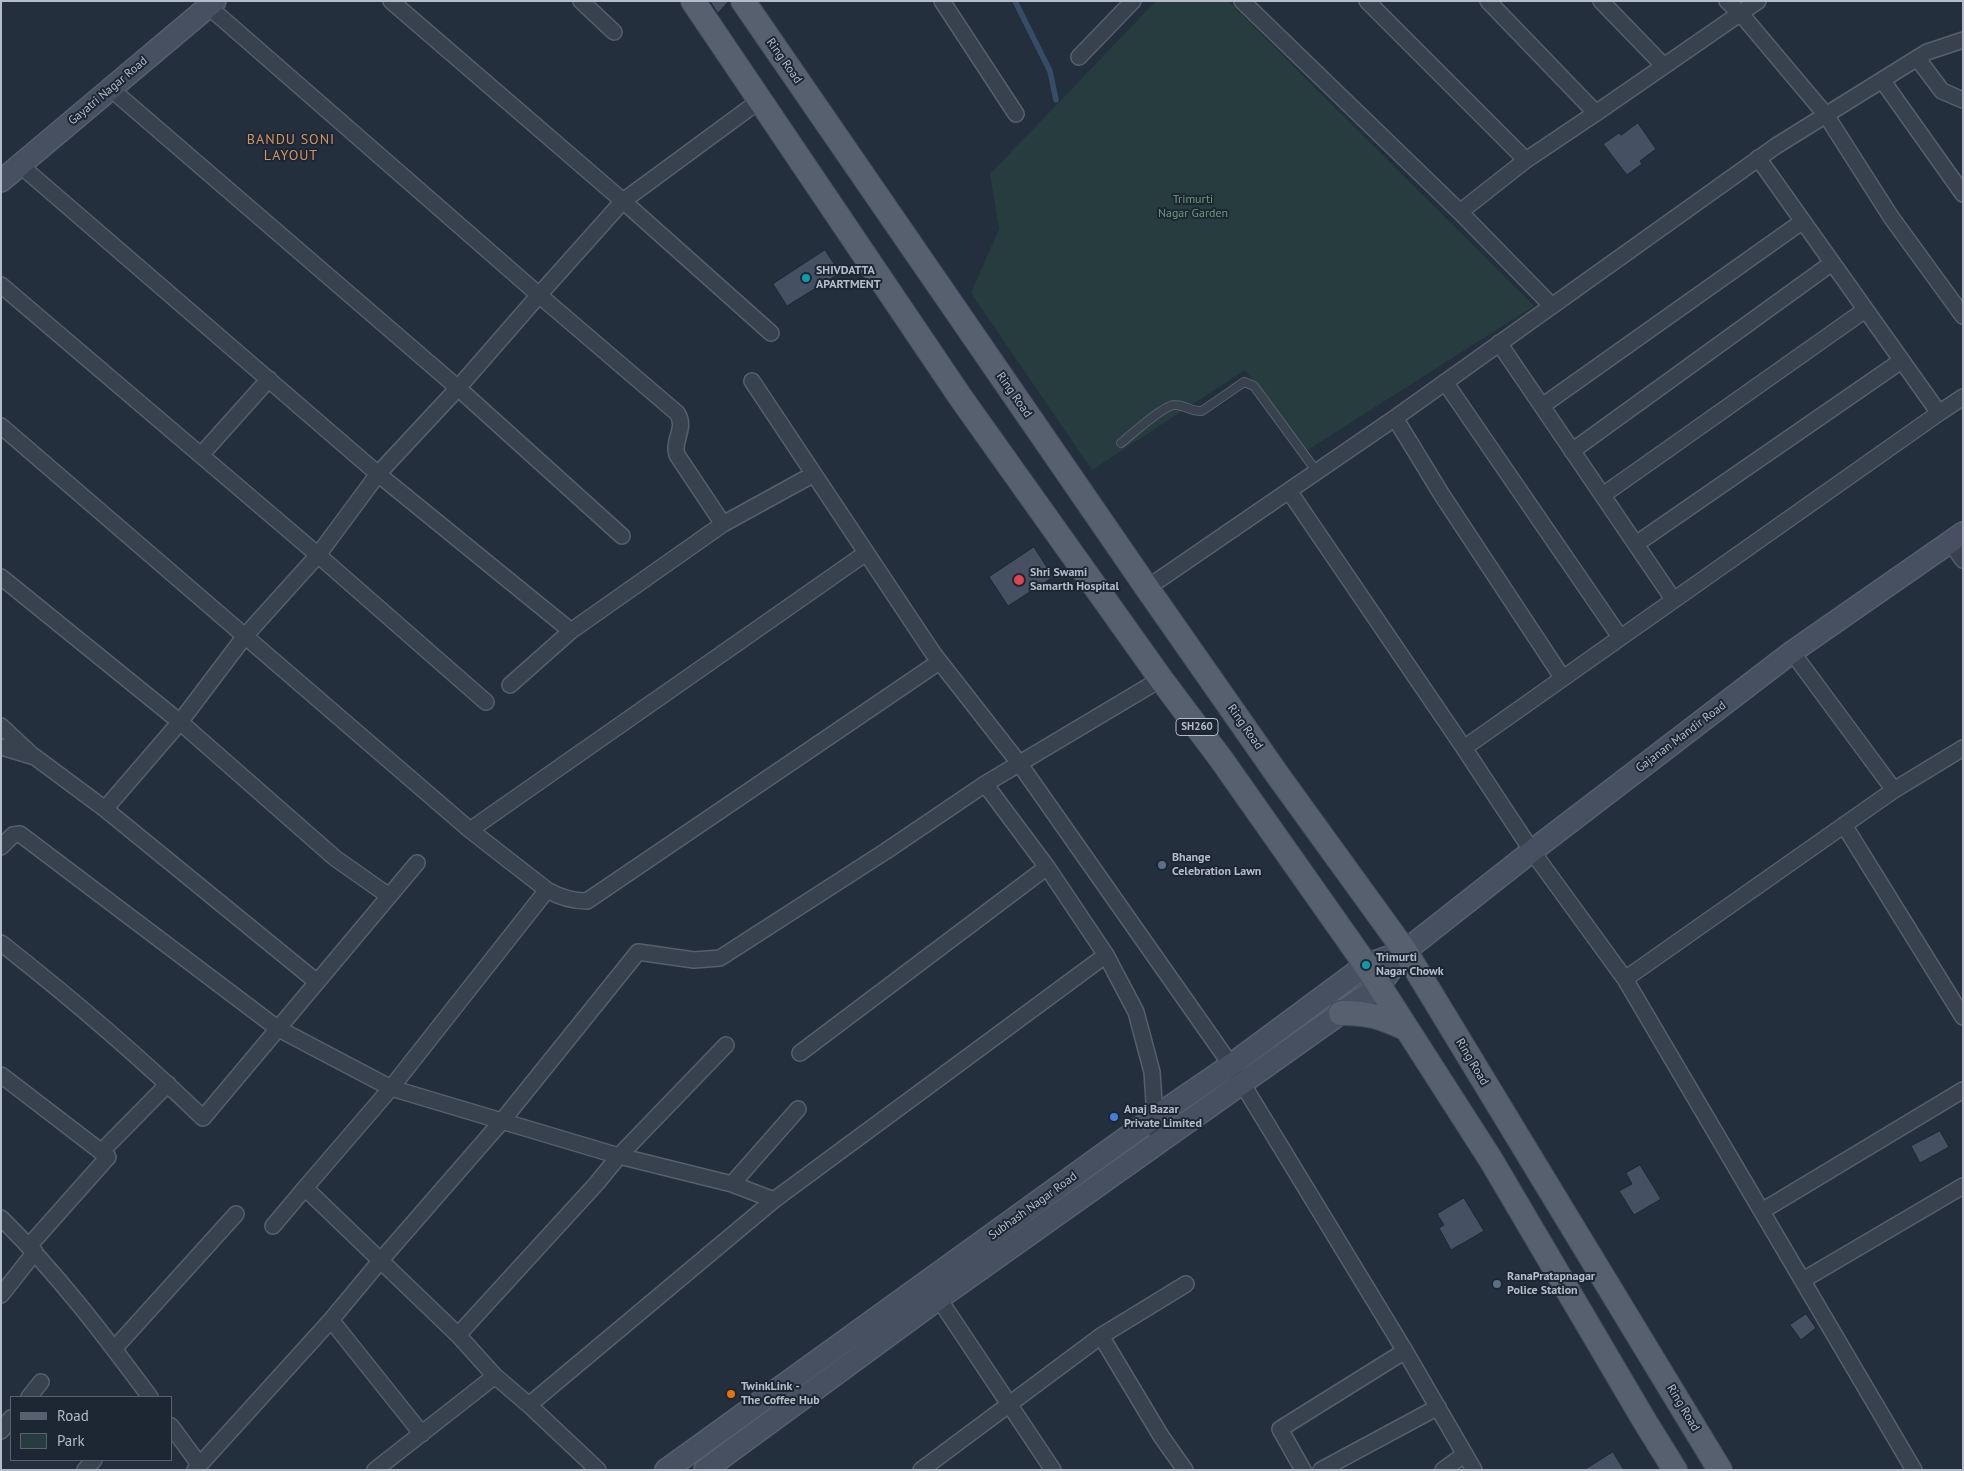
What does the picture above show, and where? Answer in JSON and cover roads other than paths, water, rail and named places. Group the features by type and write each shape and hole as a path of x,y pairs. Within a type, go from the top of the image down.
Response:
{"main road":[{"name":"SH260","path":"693,1 961,398 1161,680 1221,759 1366,965 1491,1160 1675,1470"},
{"name":"Ring Road","path":"743,1 1147,588 1279,777 1405,951 1720,1470"},
{"path":"1341,1013 1362,1013 1378,1016 1407,1029"}],"street":[{"path":"391,1 623,201 771,333"},
{"path":"581,1 614,32"},
{"path":"942,1 1016,114"},
{"path":"1242,1 1460,212 1552,306"},
{"path":"1367,1 1526,160"},
{"path":"1488,1 1596,113"},
{"path":"1601,1 1663,65"},
{"path":"1726,1 1741,14 1826,115 1891,217 1963,316"},
{"path":"1460,212 1526,160 1758,1"},
{"path":"1079,57 1126,3"},
{"path":"212,4 539,295 677,413 681,419 682,426 676,444 677,455 723,524"},
{"name":"Gayatri Nagar Road","path":"1,181 212,4"},
{"path":"1147,588 1395,418 1758,158 1927,52 1963,40"},
{"path":"1917,58 1942,91 1963,100"},
{"path":"1882,80 1963,194"},
{"path":"111,88 458,388 622,536"},
{"path":"105,809 180,722 245,636 318,555 378,474 458,388 623,201 759,101"},
{"path":"1758,158 1939,413"},
{"path":"20,165 378,474 571,631"},
{"path":"1542,406 1803,221"},
{"path":"1572,451 1832,263"},
{"path":"1,285 318,555 486,702"},
{"path":"1603,495 1865,310"},
{"path":"1499,343 1674,599"},
{"path":"1636,544 1901,361"},
{"path":"201,455 269,379"},
{"path":"752,381 939,662 1001,774 1047,867 1106,955 1136,1012 1152,1072 1158,1142"},
{"path":"1445,382 1620,637"},
{"path":"1464,748 1562,677 1963,397"},
{"path":"1395,418 1442,495 1562,677"},
{"path":"1,426 470,830 548,890 559,897 574,901 587,901 939,662"},
{"path":"510,685 571,631 723,524 814,474"},
{"path":"1289,491 1532,851 1625,979 1914,1470"},
{"path":"1956,537 1963,560"},
{"name":"Gajanan Mandir Road","path":"1405,951 1792,652 1956,537"},
{"path":"470,830 866,553"},
{"path":"1,577 180,722 336,858 389,896"},
{"path":"1792,652 1894,790"},
{"path":"172,1428 197,1467 331,1320 502,1121 638,952 694,960 720,958 1001,774 1161,680"},
{"path":"1,726 35,757 105,809 317,982"},
{"path":"1,747 35,757"},
{"path":"1625,979 1894,790 1963,748"},
{"path":"1001,774 1236,1074 1405,1351 1474,1470"},
{"path":"1844,825 1963,1017"},
{"path":"1,847 13,835 20,834 278,1028 391,1088 619,1156 732,1184 774,1200"},
{"path":"1,943 64,993 168,1084 203,1118 417,863"},
{"path":"800,1053 1047,867"},
{"path":"273,1226 391,1088 548,890"},
{"path":"705,1470 933,1291 1158,1142 1236,1074 1341,1013 1380,986 1405,951"},
{"name":"Subhash Nagar Road","path":"666,1470 933,1291 1155,1117 1236,1074 1366,965 1405,951"},
{"path":"529,1404 774,1200 1106,955"},
{"path":"458,1335 597,1183 619,1156 726,1045"},
{"path":"1,1075 108,1157 32,1249 1,1295"},
{"path":"101,1152 168,1084"},
{"path":"1762,1211 1963,1090"},
{"path":"732,1184 798,1109"},
{"path":"1803,1280 1963,1186"},
{"path":"305,1188 458,1335 495,1376 529,1404 598,1470"},
{"path":"114,1349 236,1214"},
{"path":"1,1218 32,1249 114,1349 149,1396"},
{"path":"920,1470 1101,1336 1186,1284"},
{"path":"933,1291 1053,1470"},
{"path":"331,1320 422,1434"},
{"path":"1101,1336 1161,1436 1185,1470"},
{"path":"1303,1470 1280,1429 1405,1351"},
{"path":"375,1470 495,1376"},
{"path":"30,1396 41,1382"},
{"path":"1321,1470 1438,1407"},
{"path":"1,1431 10,1419"},
{"path":"1443,1470 1465,1454"}],"lane":[{"path":"1121,443 1166,407 1176,404 1197,412 1202,411 1244,382 1254,386 1317,472"}],"waterway":[{"path":"1015,1 1050,71 1056,100"}],"place":[{"name":"SHIVDATTA APARTMENT","path":"806,278"},
{"name":"Shri Swami Samarth Hospital","path":"1019,580"},
{"name":"Bhange Celebration Lawn","path":"1162,865"},
{"name":"Trimurti Nagar Chowk","path":"1366,965"},
{"name":"Anaj Bazar Private Limited","path":"1114,1117"},
{"name":"RanaPratapnagar Police Station","path":"1497,1284"},
{"name":"TwinkLink - The Coffee Hub","path":"731,1394"}],"district":[{"name":"BANDU SONI LAYOUT","path":"291,148"}],"park label":[{"name":"Trimurti Nagar Garden","path":"1193,207"}]}
